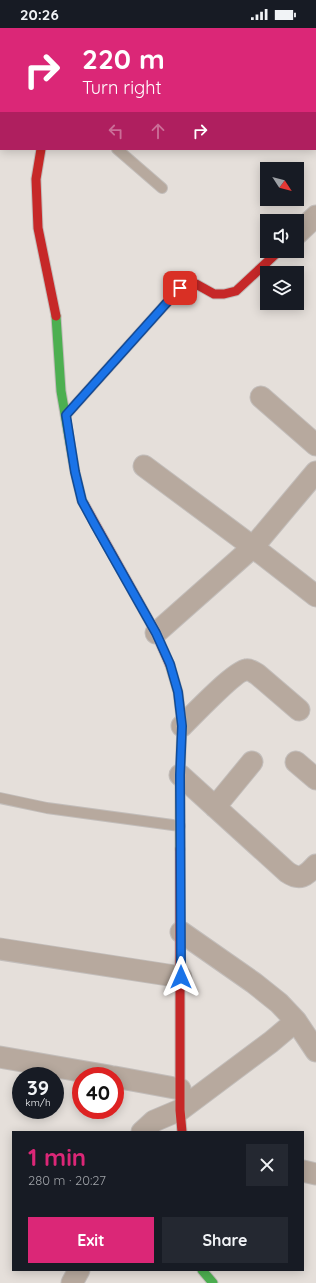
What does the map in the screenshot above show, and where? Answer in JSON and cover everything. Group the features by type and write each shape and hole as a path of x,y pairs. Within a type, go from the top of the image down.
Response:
{"street":[{"path":"41,150 36,179 38,228 57,320 61,391 75,472 82,501 156,633 170,664 178,692 182,726 180,775 180,1110 182,1131"},
{"path":"304,227 316,216"},
{"path":"66,415 180,288 188,283 196,284 214,294 224,294 236,291 271,258"},
{"path":"261,397 316,444"},
{"path":"144,466 254,546 316,596"},
{"path":"156,633 254,546 316,472"},
{"path":"182,726 231,679 244,670 250,669 299,710"},
{"path":"216,807 252,762"},
{"path":"296,762 316,779"},
{"path":"180,775 294,877 301,877 309,873 316,865"},
{"path":"181,932 254,983 279,1003 296,1021 316,1051"},
{"path":"0,949 181,977"},
{"path":"143,1131 154,1121 180,1110 271,1042 296,1021"},
{"path":"0,1057 72,1070"},
{"path":"124,1079 180,1089"},
{"path":"304,1171 316,1174"},
{"path":"72,1283 78,1271"},
{"path":"203,1271 213,1283"}],"lane":[{"path":"117,150 162,188"},
{"path":"0,798 47,808 180,826"}],"traffic: fast":[{"path":"56,316 61,391 75,472 84,504"},
{"path":"203,1271 213,1283"}],"traffic: slow":[{"path":"170,665 178,692 182,726 180,775 180,849"}],"traffic: jam":[{"path":"41,150 36,179 38,228 56,316"},
{"path":"66,415 180,288 188,283 196,284 214,294 224,294 236,291 271,258"},
{"path":"84,504 156,633 170,665"},
{"path":"180,849 180,1110 182,1131"}],"route":[{"path":"180,288 66,415 75,472 82,501 156,633 170,664 178,692 182,726 180,775 181,977"}]}
